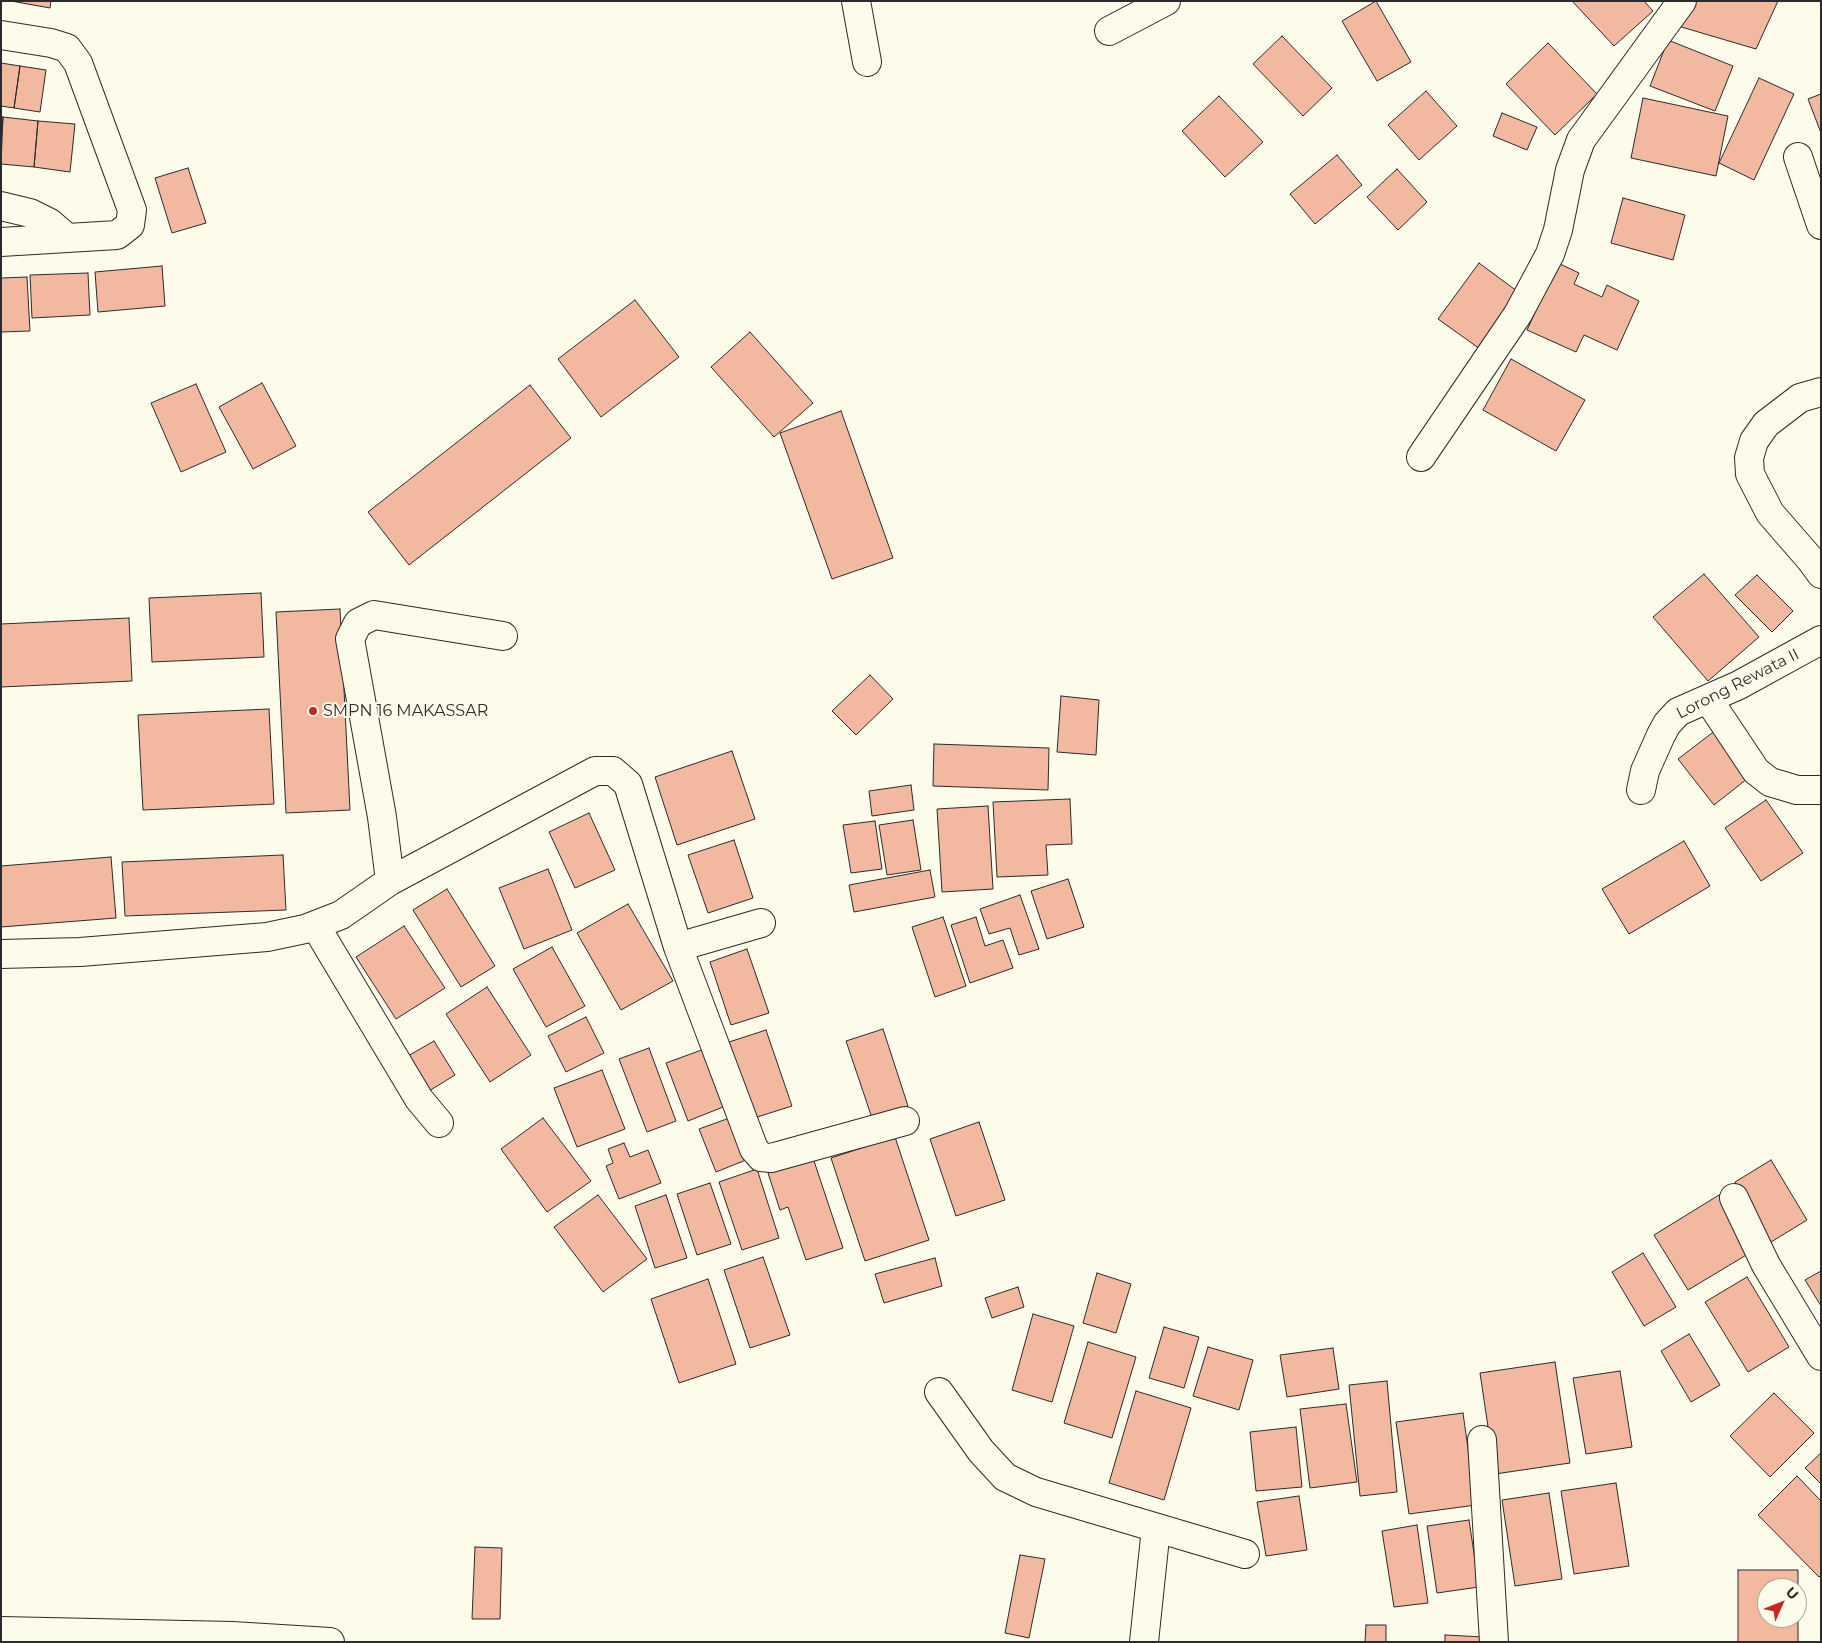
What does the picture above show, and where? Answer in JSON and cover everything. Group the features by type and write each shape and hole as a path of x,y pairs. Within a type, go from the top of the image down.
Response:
{"street":[{"path":"856,1 867,62"},
{"path":"1109,31 1166,1"},
{"path":"1422,457 1518,314 1550,254 1558,230 1570,170 1581,140 1682,1"},
{"path":"1,35 51,43 67,48 78,63 132,210 130,225 117,235 66,236 1,242"},
{"path":"1798,157 1821,225"},
{"path":"1,206 37,216 50,223 66,236"},
{"path":"1821,392 1800,398 1766,424 1754,441 1749,458 1750,474 1770,513 1821,574"},
{"path":"390,881 382,817 350,639 358,623 374,615 503,636"},
{"name":"Lorong Rewata II","path":"1641,790 1645,771 1666,724 1678,712 1739,685 1821,640"},
{"path":"1708,699 1756,771 1770,782 1797,790 1821,790"},
{"path":"1,954 80,952 267,937 315,925 341,915 390,881 595,771 613,771 628,784 678,947 754,1149 761,1157 771,1158 905,1121"},
{"path":"678,947 761,923"},
{"path":"315,925 419,1099 439,1123"},
{"path":"1734,1198 1766,1265 1821,1356"},
{"path":"939,1392 981,1451 1004,1476 1036,1492 1245,1554"},
{"path":"1482,1440 1494,1642"},
{"path":"1144,1642 1156,1528"},
{"path":"1,1631 330,1642"}],"building":[{"path":"11,1 51,1 50,8"},
{"path":"1376,1 1411,62 1377,81 1342,21"},
{"path":"1572,1 1644,1 1653,11 1614,46"},
{"path":"1696,1 1778,1 1756,49 1678,26"},
{"path":"1282,36 1332,88 1303,116 1253,64"},
{"path":"1668,40 1733,66 1715,111 1650,86"},
{"path":"1548,43 1597,94 1555,135 1506,84"},
{"path":"1,63 20,66 14,108 1,106"},
{"path":"20,66 46,70 40,112 14,108"},
{"path":"1759,78 1794,94 1754,180 1719,163"},
{"path":"1426,91 1457,126 1419,160 1388,125"},
{"path":"1821,94 1821,133 1808,99"},
{"path":"1219,96 1263,142 1225,177 1182,131"},
{"path":"1643,98 1728,116 1716,176 1631,158"},
{"path":"1502,113 1537,127 1527,150 1493,136"},
{"path":"1,117 3,117 1,142"},
{"path":"3,117 38,121 34,167 1,164"},
{"path":"38,121 75,124 70,172 34,167"},
{"path":"1337,155 1362,185 1315,224 1290,194"},
{"path":"188,168 206,223 172,233 155,178"},
{"path":"1397,169 1427,202 1398,230 1367,197"},
{"path":"1623,198 1685,215 1673,260 1611,243"},
{"path":"1479,263 1521,294 1480,349 1438,319"},
{"path":"1558,263 1579,273 1574,284 1602,297 1607,285 1639,301 1617,350 1584,335 1576,352 1527,330"},
{"path":"162,266 165,306 98,312 95,272"},
{"path":"88,273 90,315 32,318 30,275"},
{"path":"27,277 30,331 1,332 1,278"},
{"path":"635,300 679,357 601,417 558,359"},
{"path":"750,332 813,403 774,437 711,367"},
{"path":"1511,359 1585,400 1556,451 1483,410"},
{"path":"262,383 296,446 253,469 219,407"},
{"path":"196,384 226,452 181,472 151,403"},
{"path":"530,385 571,438 409,565 368,512"},
{"path":"841,411 893,558 832,579 780,433"},
{"path":"1704,574 1759,637 1708,681 1653,617"},
{"path":"1757,575 1793,611 1772,632 1735,595"},
{"path":"261,593 264,657 152,662 149,598"},
{"name":"SMPN 16 MAKASSAR","path":"340,609 350,810 286,813 276,612"},
{"path":"129,618 132,681 1,687 1,624"},
{"path":"870,675 893,699 856,735 832,711"},
{"path":"1061,696 1099,700 1096,755 1057,752"},
{"path":"269,709 274,804 143,810 138,715"},
{"path":"1716,730 1752,775 1714,805 1678,759"},
{"path":"934,744 1049,748 1048,790 933,786"},
{"path":"732,751 755,819 677,845 655,777"},
{"path":"911,785 914,810 872,816 869,791"},
{"path":"1070,799 1072,844 1046,845 1048,875 997,877 993,802"},
{"path":"1766,800 1803,853 1761,881 1725,828"},
{"path":"988,806 993,889 942,892 937,809"},
{"path":"589,813 615,870 575,888 549,832"},
{"path":"913,820 921,870 887,875 879,825"},
{"path":"875,821 882,869 851,873 843,825"},
{"path":"734,840 753,898 708,913 688,855"},
{"path":"1684,841 1710,886 1629,934 1602,889"},
{"path":"283,855 286,910 125,916 122,862"},
{"path":"111,857 116,918 1,927 1,866"},
{"path":"548,869 572,930 524,949 499,888"},
{"path":"930,870 935,897 854,912 849,885"},
{"path":"1068,879 1084,927 1047,939 1031,891"},
{"path":"447,889 495,966 461,987 413,910"},
{"path":"1020,895 1039,949 1019,955 1010,928 989,934 980,909"},
{"path":"628,904 673,981 621,1010 577,933"},
{"path":"943,917 966,986 935,997 912,927"},
{"path":"976,917 985,946 1003,940 1013,968 970,983 951,925"},
{"path":"404,926 445,988 396,1019 356,957"},
{"path":"552,947 585,1006 546,1027 513,969"},
{"path":"747,949 769,1013 731,1025 710,962"},
{"path":"487,987 531,1055 490,1082 446,1014"},
{"path":"586,1017 604,1053 566,1072 548,1036"},
{"path":"883,1029 908,1106 872,1118 846,1041"},
{"path":"766,1030 792,1106 754,1118 729,1042"},
{"path":"434,1041 455,1075 429,1091 408,1056"},
{"path":"649,1048 676,1121 647,1132 619,1059"},
{"path":"707,1048 728,1105 688,1121 666,1063"},
{"path":"602,1070 625,1129 577,1147 554,1088"},
{"path":"735,1116 751,1158 716,1172 699,1129"},
{"path":"543,1118 591,1181 547,1212 501,1149"},
{"path":"979,1122 1005,1200 956,1216 930,1139"},
{"path":"895,1137 929,1240 865,1261 831,1158"},
{"path":"624,1143 630,1157 648,1150 661,1183 619,1199 606,1166 613,1163 608,1149"},
{"path":"813,1158 843,1248 806,1260 788,1207 780,1210 768,1173"},
{"path":"1771,1160 1807,1220 1771,1242 1735,1182"},
{"path":"757,1169 779,1238 742,1250 719,1182"},
{"path":"710,1183 731,1244 697,1255 677,1194"},
{"path":"598,1195 647,1259 603,1292 554,1227"},
{"path":"666,1195 687,1258 655,1268 635,1206"},
{"path":"1719,1195 1753,1251 1688,1290 1654,1235"},
{"path":"1643,1253 1676,1307 1644,1326 1612,1272"},
{"path":"763,1257 790,1335 750,1348 724,1270"},
{"path":"935,1258 942,1286 884,1303 875,1274"},
{"path":"1821,1271 1821,1306 1805,1280"},
{"path":"1097,1273 1131,1284 1116,1333 1083,1323"},
{"path":"1747,1277 1789,1347 1748,1372 1705,1302"},
{"path":"708,1279 736,1364 679,1383 651,1299"},
{"path":"1018,1287 1024,1307 992,1318 985,1298"},
{"path":"1033,1314 1074,1326 1052,1402 1012,1390"},
{"path":"1164,1327 1199,1337 1184,1388 1149,1378"},
{"path":"1689,1334 1720,1385 1691,1402 1661,1351"},
{"path":"1088,1342 1136,1357 1112,1438 1064,1423"},
{"path":"1208,1347 1253,1360 1239,1410 1193,1396"},
{"path":"1333,1348 1339,1389 1287,1397 1280,1355"},
{"path":"1555,1362 1570,1463 1495,1474 1480,1373"},
{"path":"1620,1371 1632,1447 1586,1454 1573,1378"},
{"path":"1387,1381 1397,1492 1360,1496 1349,1385"},
{"path":"1136,1391 1191,1408 1164,1500 1109,1483"},
{"path":"1774,1393 1814,1433 1770,1477 1730,1436"},
{"path":"1346,1404 1357,1482 1310,1488 1300,1409"},
{"path":"1463,1413 1476,1505 1409,1514 1396,1422"},
{"path":"1296,1427 1302,1487 1256,1491 1250,1432"},
{"path":"1821,1453 1821,1484 1805,1468"},
{"path":"1797,1476 1821,1501 1821,1575 1819,1577 1758,1515"},
{"path":"1616,1483 1629,1566 1574,1574 1561,1491"},
{"path":"1549,1493 1562,1579 1515,1586 1502,1500"},
{"path":"1299,1496 1307,1550 1266,1556 1257,1502"},
{"path":"1469,1520 1479,1587 1437,1593 1427,1526"},
{"path":"1417,1525 1428,1603 1394,1607 1382,1531"},
{"path":"475,1547 502,1548 500,1619 472,1619"},
{"path":"1020,1555 1045,1559 1029,1638 1005,1633"},
{"path":"1738,1570 1798,1570 1798,1578 1757,1578 1757,1628 1798,1628 1798,1642 1738,1642"},
{"path":"1366,1625 1386,1625 1386,1642 1365,1642"},
{"path":"1445,1635 1484,1637 1484,1642 1445,1642"}],"place":[{"name":"SMPN 16 MAKASSAR","path":"313,711"}]}
